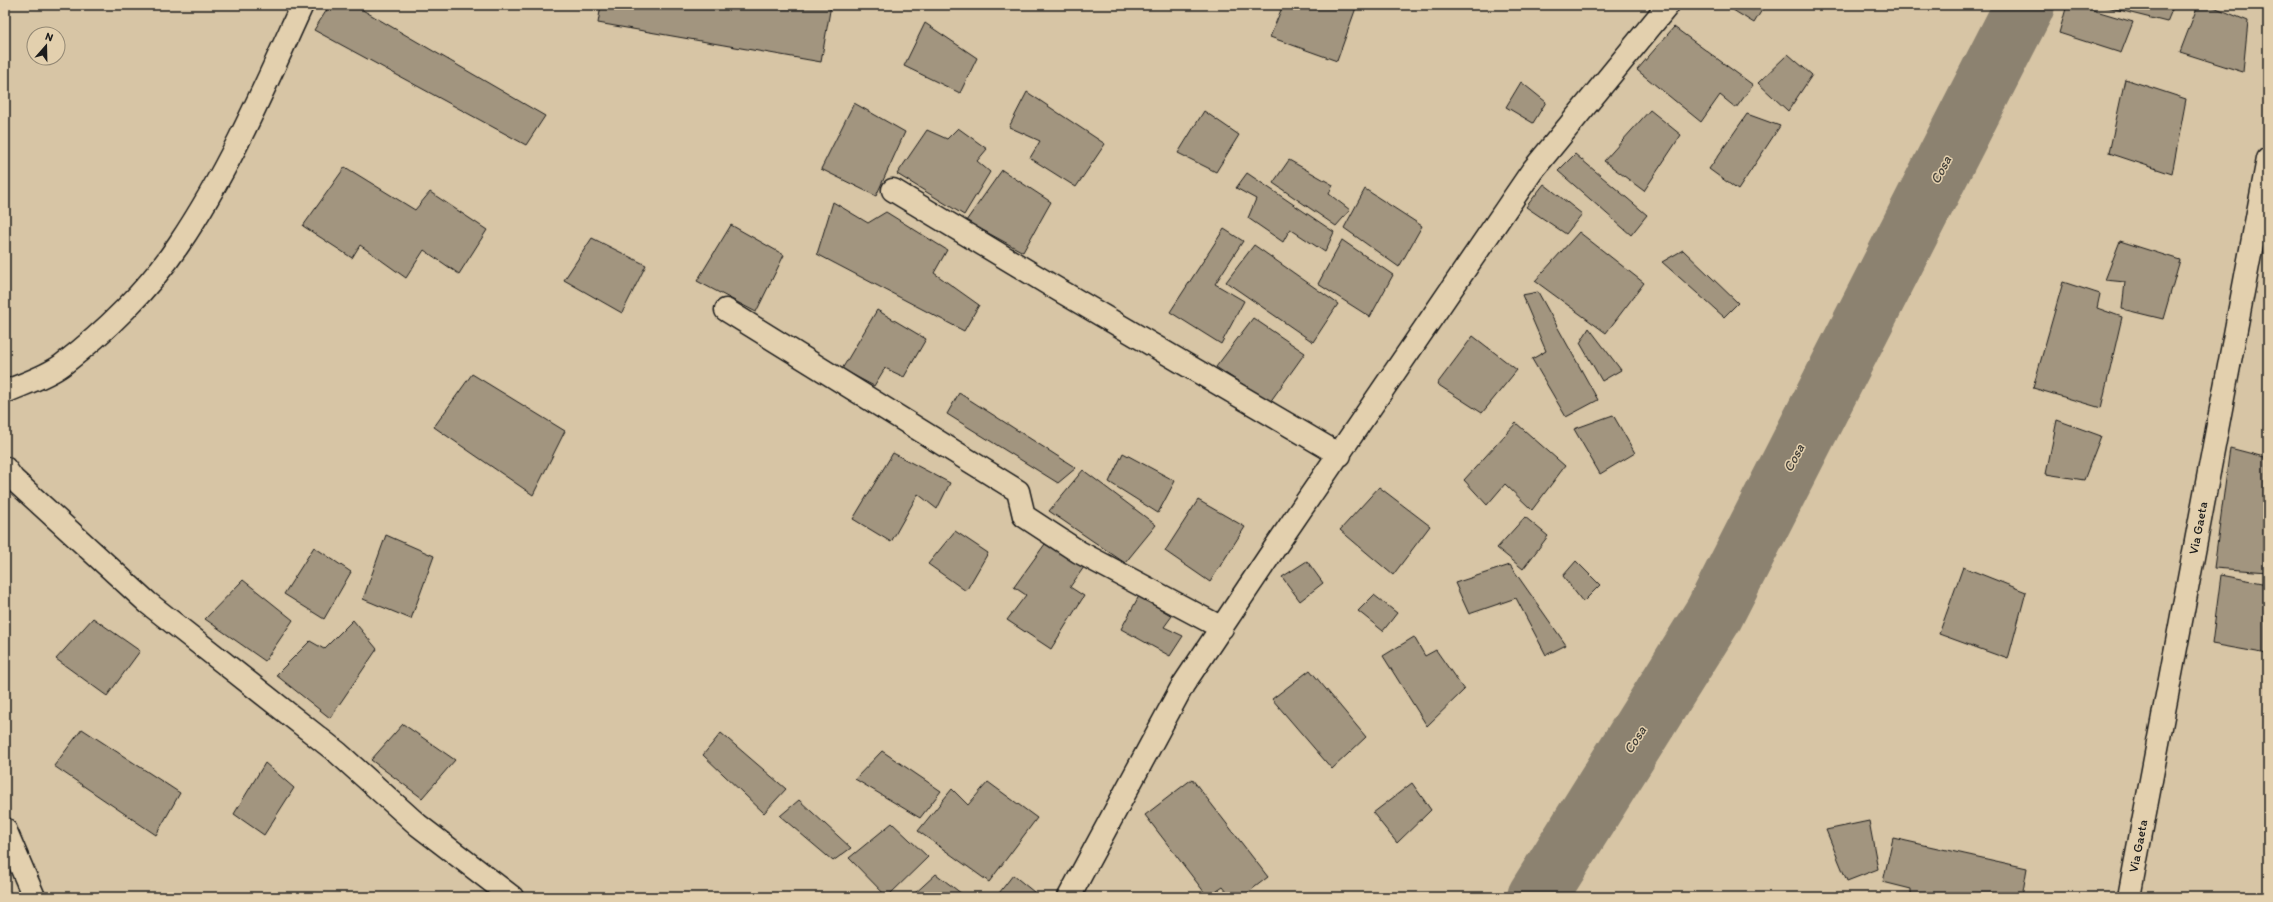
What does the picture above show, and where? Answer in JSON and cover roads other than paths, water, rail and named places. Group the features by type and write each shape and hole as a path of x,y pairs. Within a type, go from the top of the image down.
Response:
{"street":[{"path":"5,392 61,366 127,308 179,244 226,163 263,89 302,5"},
{"path":"1069,897 1183,685 1532,171 1668,5"},
{"name":"Via Gaeta","path":"2130,897 2268,159"},
{"path":"893,190 1052,286 1340,455"},
{"path":"726,310 1018,491 1024,516 1066,544 1222,628"},
{"path":"5,468 13,479 148,603 338,753 418,825 512,897"},
{"path":"5,829 34,897"}],"waterway":[{"name":"Cosa","path":"1537,897 1714,614 2025,5"}]}
